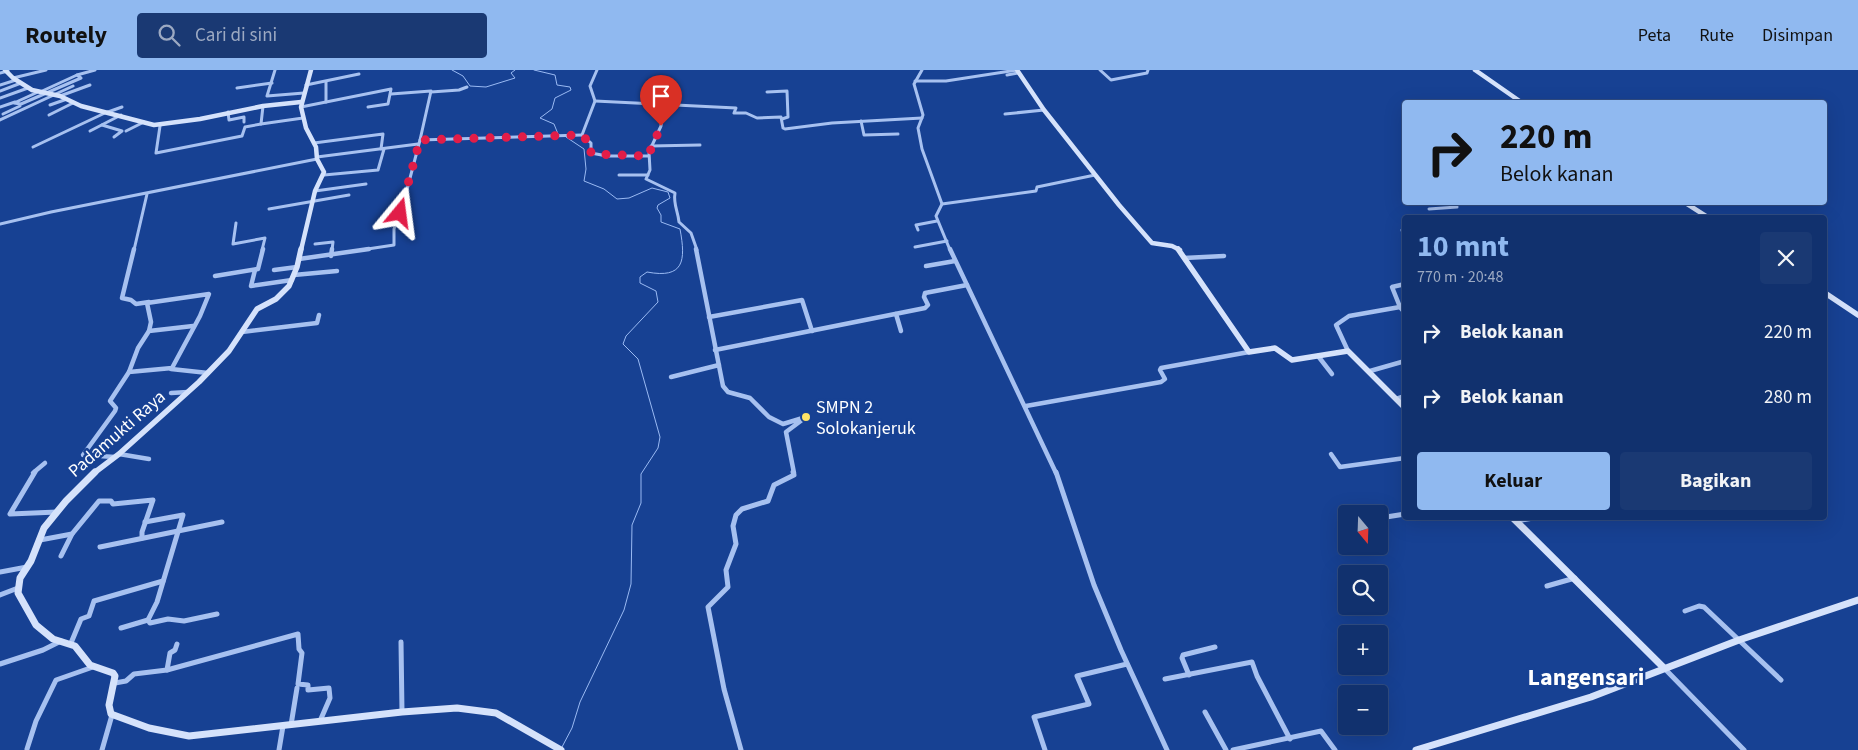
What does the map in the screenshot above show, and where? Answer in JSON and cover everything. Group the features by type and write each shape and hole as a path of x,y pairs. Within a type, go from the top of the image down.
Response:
{"street":[{"path":"0,85 15,78 46,70"},
{"path":"0,120 77,75 89,70"},
{"path":"83,73 95,70"},
{"path":"275,70 268,96 304,93"},
{"path":"311,70 304,93 303,118 308,133 315,143 324,175 378,170 383,134 315,143"},
{"path":"582,135 594,101 590,86 597,70"},
{"path":"922,70 914,81 915,94 923,115 918,128 922,149 942,204 936,216 937,221 1054,463 1094,586 1127,664 1167,750"},
{"path":"973,70 976,75"},
{"path":"1100,70 1111,80 1147,73 1148,70"},
{"path":"1475,70 1518,100"},
{"path":"0,73 7,71 28,88 49,93 73,103 110,111 160,126 263,106 303,105 326,102 390,89 391,94 388,104 368,107"},
{"path":"914,81 946,81 976,75 1018,71"},
{"path":"1007,75 1018,71"},
{"path":"1018,71 1044,110 1153,244 1176,246 1192,266 1249,352"},
{"path":"306,85 359,74"},
{"path":"3,114 81,78 77,75"},
{"path":"326,82 326,102"},
{"path":"0,91 21,83"},
{"path":"237,88 272,83"},
{"path":"49,93 67,93 90,85"},
{"path":"1,106 73,86"},
{"path":"391,94 429,90 431,92 459,90 467,87"},
{"path":"0,98 28,88"},
{"path":"299,259 331,256 395,244 394,229 404,201 431,92"},
{"path":"594,101 736,108 734,112 745,113 757,118 788,117 786,92 767,92"},
{"path":"50,105 67,99"},
{"path":"14,102 20,105"},
{"path":"49,115 73,103"},
{"path":"666,105 662,115 661,126 648,156 650,170 647,181 661,185 675,193 673,202 678,212 679,222 691,233 698,253 715,350 725,390 750,398 769,417 783,424 806,417 786,432 794,474 774,485 768,501 742,509 736,515 733,526 736,544 726,570 728,587 708,607 724,689 741,750"},
{"path":"261,124 263,106"},
{"path":"33,148 122,107"},
{"path":"1005,114 1044,110"},
{"path":"228,112 229,121 244,117 244,122"},
{"path":"90,131 121,115"},
{"path":"160,126 156,153 242,136 245,127 303,118"},
{"path":"782,118 783,128 787,129 861,121 922,118"},
{"path":"861,121 864,136 898,134"},
{"path":"126,131 144,122"},
{"path":"102,125 122,131 114,137"},
{"path":"0,224 318,158 419,142 582,135 590,141 591,153 593,154 648,156"},
{"path":"651,146 700,145"},
{"name":"Padamukti Raya","path":"18,588 20,578 33,557 44,528 57,512 82,484 117,456 208,373 245,332 258,309 276,299 293,278 313,201 324,175"},
{"path":"619,175 648,175"},
{"path":"942,204 1037,191 1037,187 1095,175"},
{"path":"318,190 366,184"},
{"path":"147,194 122,298 136,304 209,294 200,316 171,368"},
{"path":"269,209 349,194"},
{"path":"1429,209 1457,207 1456,205"},
{"path":"1689,205 1704,215"},
{"path":"918,230 916,224 937,221"},
{"path":"236,223 233,244 265,238 258,269 255,270 251,286 337,271"},
{"path":"915,247 947,241"},
{"path":"315,244 333,242 331,256"},
{"path":"1184,258 1224,256"},
{"path":"926,266 955,261"},
{"path":"274,270 297,267"},
{"path":"215,276 255,270"},
{"path":"1402,284 1394,285 1392,288 1402,310"},
{"path":"715,350 927,307 924,297 925,293 967,285"},
{"path":"1827,294 1858,315"},
{"path":"710,317 802,300 812,331"},
{"path":"149,459 83,454 115,411 116,408 110,401 128,372 138,348 149,331 151,322 146,305 150,302"},
{"path":"1400,307 1349,316 1335,326 1342,336 1348,351 1402,405"},
{"path":"896,314 901,331"},
{"path":"245,332 316,323 319,315"},
{"path":"149,331 193,326"},
{"path":"1026,406 1161,382 1165,379 1160,370 1161,368 1249,352 1275,348 1292,360 1348,351"},
{"path":"1318,356 1332,374"},
{"path":"1370,371 1402,362"},
{"path":"671,377 718,365"},
{"path":"128,372 171,368 208,373"},
{"path":"171,393 188,392"},
{"path":"1396,399 1402,397"},
{"path":"1331,454 1340,467 1402,458"},
{"path":"45,463 32,474 10,514 57,512"},
{"path":"61,556 72,534 99,501 126,505 152,500 142,538"},
{"path":"1388,517 1402,514"},
{"path":"145,522 183,515 156,604 148,620"},
{"path":"1516,520 1744,750"},
{"path":"100,547 222,522"},
{"path":"38,540 72,534"},
{"path":"0,572 27,567"},
{"path":"1547,586 1575,578"},
{"path":"71,643 82,619 89,616 94,600 163,581"},
{"path":"0,595 18,588 18,593 36,625 54,639 71,643 81,651 85,660 93,667 113,673 115,676 109,705 112,715 102,750"},
{"path":"1416,750 1591,696 1739,640 1858,600"},
{"path":"1685,611 1698,606 1704,607 1781,680"},
{"path":"121,628 148,620 150,623 167,619 182,621 217,614"},
{"path":"115,683 126,681 134,674 167,670 298,634 299,649 302,653 298,684 308,685 308,690 329,688 330,698 319,722"},
{"path":"0,664 44,650 63,641"},
{"path":"400,642 402,712"},
{"path":"167,670 170,653 175,650 177,644"},
{"path":"1189,675 1182,658 1183,655 1215,647"},
{"path":"1166,679 1252,662 1256,676 1290,739"},
{"path":"1045,750 1034,717 1076,709 1089,704 1077,676 1127,664"},
{"path":"27,749 34,725 56,680 93,667"},
{"path":"279,750 297,688"},
{"path":"112,715 179,735 457,708 496,713 559,749"},
{"path":"1205,712 1226,750"},
{"path":"1233,750 1321,731 1335,750"}],"waterway":[{"path":"452,70 463,76 470,86 486,87 515,78 511,73 515,70"},
{"path":"534,70 555,75 557,85 570,87 571,90 555,98 552,109 540,118 554,124 558,134"},
{"path":"562,747 572,728 580,702 624,610 631,584 632,525 641,503 641,474 658,448 660,437 638,359 623,344 626,336 658,302 656,291 640,283 640,277 647,272 669,273 675,270 680,265 683,250 680,229 661,222 661,215 657,208 658,205 670,198 668,192 652,188 629,198 617,199 604,189 584,181 586,169 584,149 566,137"}],"place":[{"name":"SMPN 2 Solokanjeruk","path":"806,417"}],"district":[{"name":"Langensari","path":"1586,677"}],"route":[{"path":"400,213 420,140 582,135 590,141 591,153 596,155 648,156 661,126"}]}
